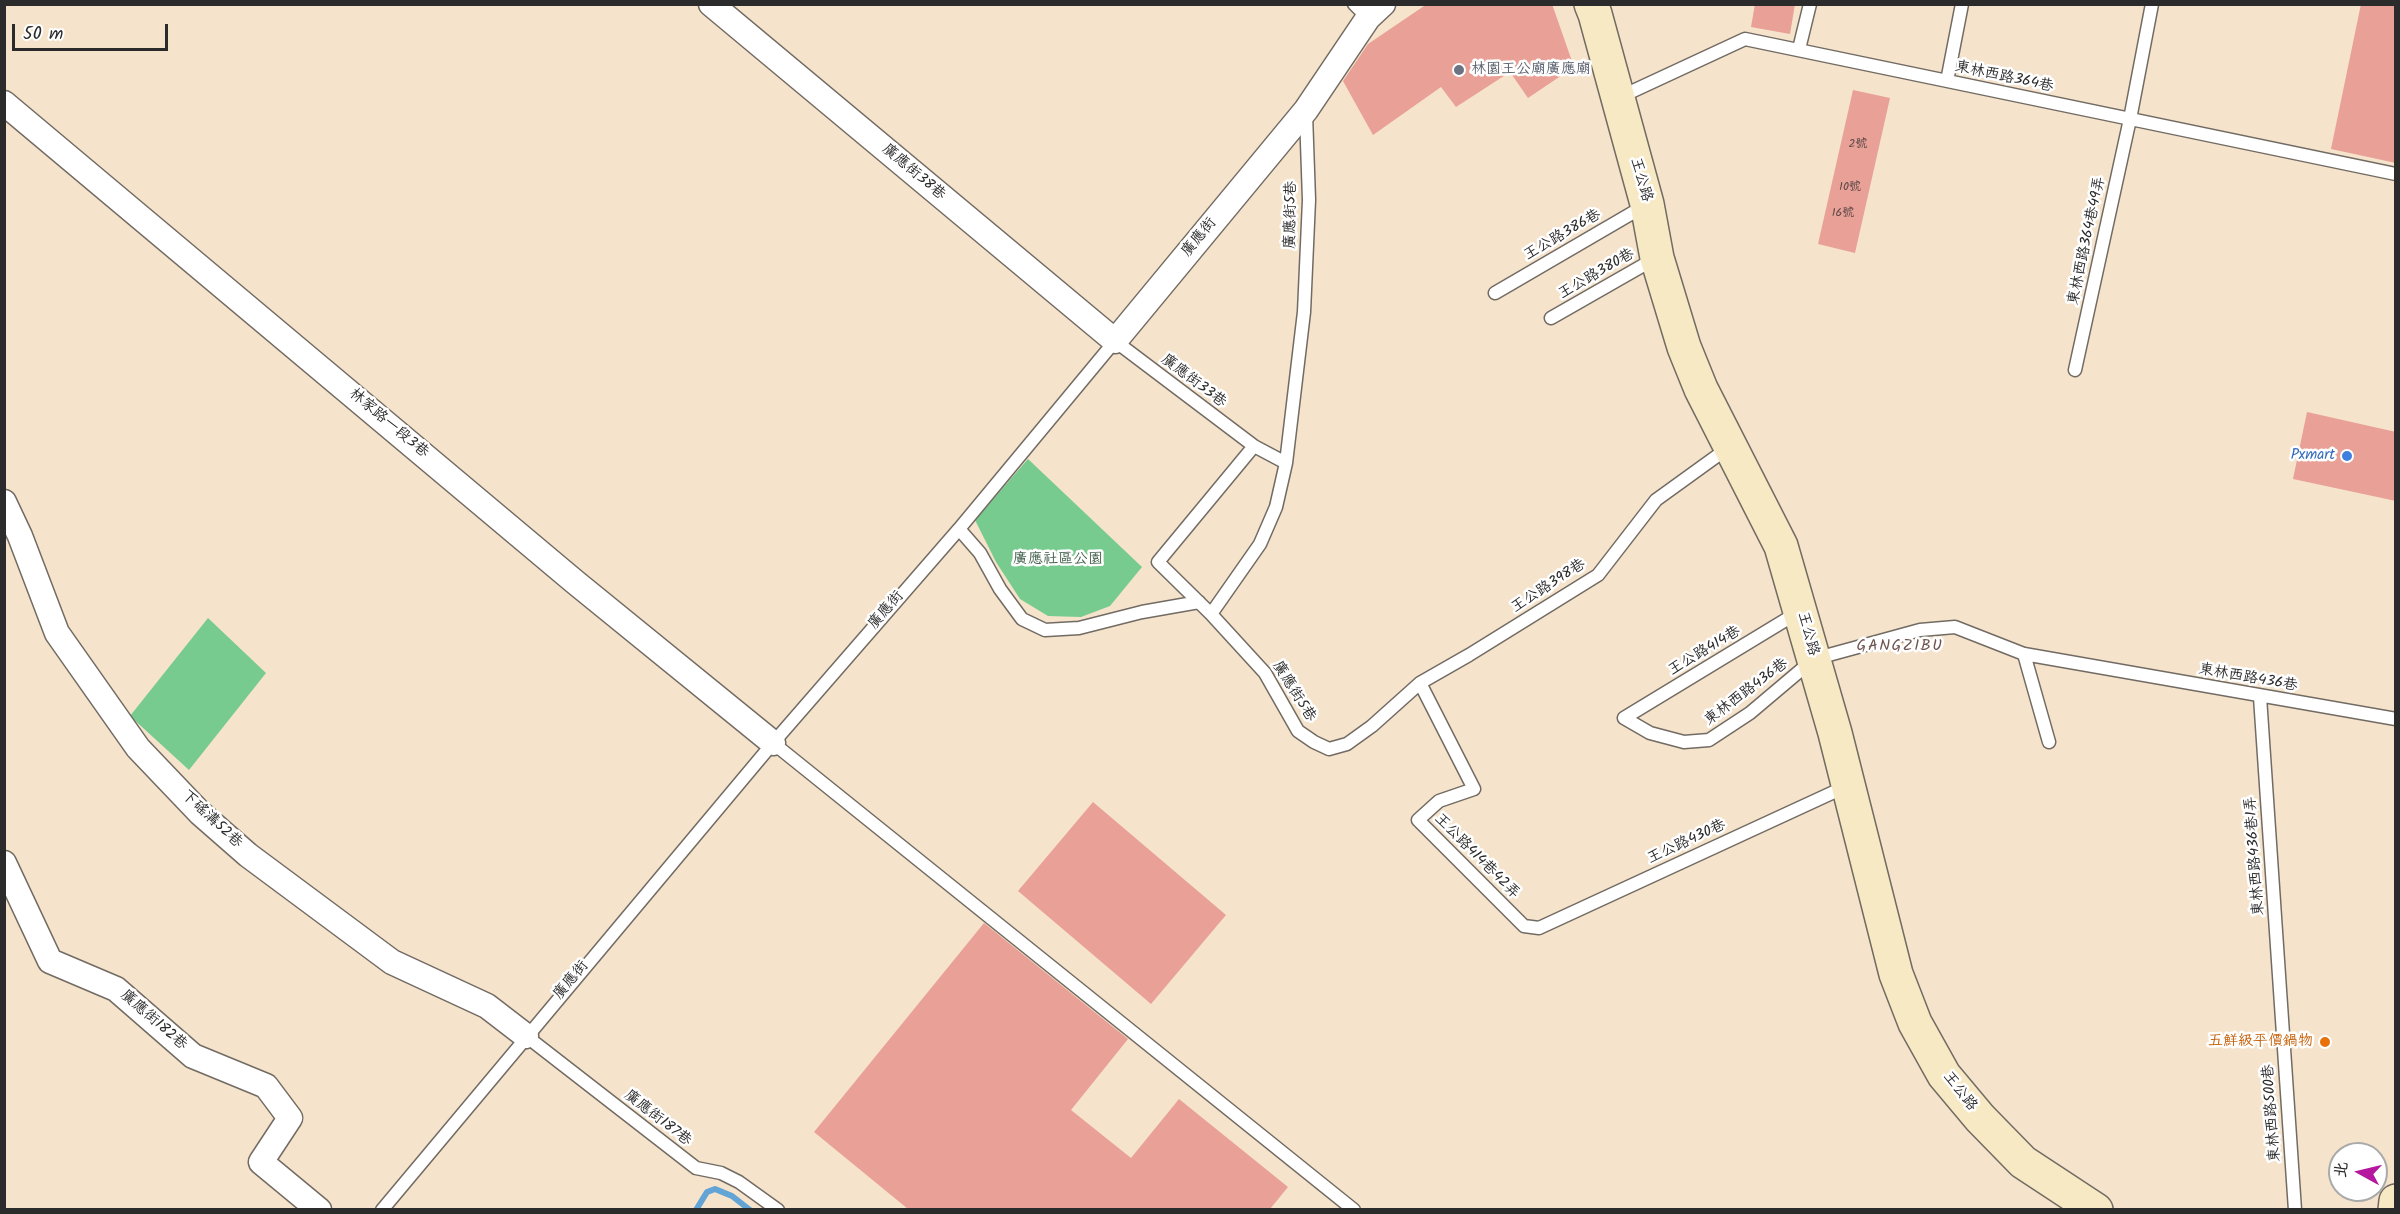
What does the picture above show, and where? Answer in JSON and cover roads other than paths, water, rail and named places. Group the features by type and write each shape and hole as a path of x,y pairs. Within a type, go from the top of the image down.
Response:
{"street":[{"name":"廣應街38巷","path":"711,4 1115,341"},
{"name":"王公路","path":"1591,4 1647,204 1657,258 1684,347 1701,389 1781,546 1814,659 1896,974 1915,1023 1944,1075 1980,1118 2023,1162 2096,1209"},
{"name":"廣應街","path":"1115,341 1306,110 1368,9"},
{"name":"林家路一段3巷","path":"4,103 575,582 773,743"},
{"name":"下磘溝52巷","path":"4,502 20,536 57,633 138,748 200,813 248,855 392,962 487,1006 526,1036"},
{"name":"廣應街182巷","path":"4,863 50,961 116,989 193,1056 266,1086 290,1118 261,1162 319,1209"},
{"path":"2395,1209 2396,1201"}],"lane":[{"path":"1799,49 1810,4"},
{"path":"1947,81 1962,4"},
{"name":"東林西路364巷49弄","path":"2075,370 2130,119 2152,4"},
{"name":"東林西路364巷","path":"1616,99 1745,39 2396,174"},
{"name":"廣應街5巷","path":"1211,614 1260,544 1276,507 1286,464 1304,312 1309,200 1306,110"},
{"name":"王公路386巷","path":"1495,293 1647,204"},
{"name":"王公路380巷","path":"1551,318 1657,258"},
{"name":"廣應街33巷","path":"1115,341 1254,446 1286,464"},
{"name":"廣應街","path":"382,1209 773,743 958,529 1115,341"},
{"name":"廣應街5巷","path":"1254,446 1158,562 1265,672 1298,731 1314,742 1329,748 1347,744 1420,683"},
{"name":"王公路398巷","path":"1420,683 1598,574 1656,500 1730,446"},
{"path":"958,529 980,553 1022,619 1045,630 1079,628 1142,612 1199,602"},
{"name":"王公路414巷","path":"1624,718 1801,611"},
{"name":"東林西路436巷","path":"1624,718 1650,733 1684,742 1709,740 1750,713 1814,659 1920,630 1955,627 2024,654 2396,720"},
{"path":"2024,654 2049,742"},
{"name":"王公路414巷42弄","path":"1420,683 1474,789 1439,801 1418,819 1524,926 1539,928"},
{"name":"東林西路436巷1弄","path":"2260,697 2282,1014"},
{"path":"773,743 1354,1209"},
{"name":"王公路430巷","path":"1539,928 1848,786"},
{"name":"東林西路500巷","path":"2282,1014 2295,1209"},
{"name":"廣應街187巷","path":"526,1036 696,1168 721,1173 739,1182 778,1209"}],"waterway":[{"path":"696,1210 707,1192 715,1189 732,1196 750,1210"}],"place":[{"name":"林園王公廟廣應廟","path":"1459,70"},
{"name":"Pxmart","path":"2347,456"},
{"name":"五鮮級平價鍋物","path":"2325,1042"}],"district":[{"name":"GANGZIBU","path":"1900,647"}],"park label":[{"name":"廣應社區公園","path":"1058,560"}]}
